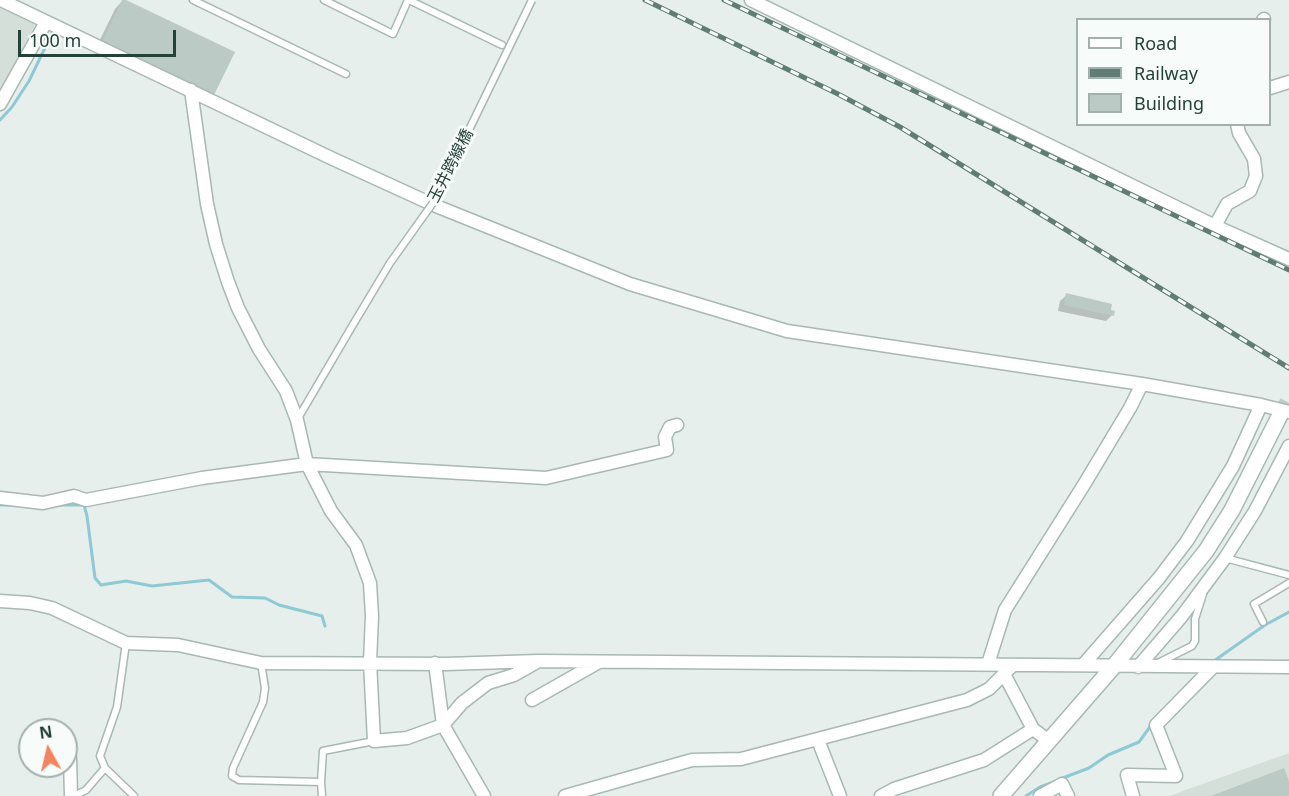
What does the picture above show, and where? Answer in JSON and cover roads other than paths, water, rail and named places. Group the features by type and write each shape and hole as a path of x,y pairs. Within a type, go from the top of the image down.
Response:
{"street":[{"path":"1,0 428,202 630,284 787,331 1142,384 1261,405 1285,414 1232,510 1206,550 1114,666 1001,796"},
{"path":"751,0 1215,226 1289,259"},
{"path":"0,104 46,22"},
{"path":"1271,87 1289,82"},
{"path":"191,90 207,204 216,244 237,308 259,349 286,391 297,420 307,464 331,512 356,545 370,583 372,616 370,662 374,741 407,738 443,725 462,704 488,683 514,675 538,661"},
{"path":"1215,226 1227,204 1250,191 1256,176 1254,159 1237,126"},
{"path":"987,664 1005,609 1096,464 1142,384"},
{"path":"1083,665 1159,579 1187,541 1233,466 1261,405"},
{"path":"0,498 43,503 74,496 86,500 202,478 307,464 546,478 667,450 665,437 670,428 677,426"},
{"path":"1144,667 1205,588 1225,558 1255,511 1289,446"},
{"path":"0,601 30,603 52,608 126,643 178,645 261,663 600,661 987,664 1008,669 1083,665 1195,668 1289,667"},
{"path":"532,700 600,661"},
{"path":"435,663 443,725 484,796"},
{"path":"1133,796 1127,775 1176,776 1156,725 1212,668"},
{"path":"1008,669 1033,729 1049,741"},
{"path":"565,796 692,760 741,759 967,700 989,689 1008,669"},
{"path":"881,796 894,789 984,760 1033,729"},
{"path":"818,740 840,796"},
{"path":"71,778 72,796"},
{"path":"1040,796 1062,784 1068,796"}],"lane":[{"path":"193,0 346,74"},
{"path":"324,0 393,34 408,0 502,45"},
{"name":"玉井跨線橋","path":"297,420 390,263 435,200 532,0"},
{"path":"1225,558 1289,575"},
{"path":"1263,622 1254,604 1289,583"},
{"path":"1144,667 1192,646 1195,641 1195,619 1205,588"},
{"path":"126,643 117,707 100,756 105,768 135,796"},
{"path":"261,663 265,688 262,702 233,768 232,776 239,780 321,782"},
{"path":"322,796 323,751 374,741"},
{"path":"72,796 86,790 105,768"}],"waterway":[{"path":"0,120 12,107 29,81 54,29"},
{"path":"0,505 13,505"},
{"path":"61,505 84,505 95,578 101,585 126,581 152,586 209,580 232,597 265,598 279,605 322,616 325,626"},
{"path":"1211,663 1265,625 1289,612"},
{"path":"1060,779 1089,768 1108,755 1139,742 1152,724"},
{"path":"1026,796 1054,782"}],"tunnel":[{"path":"1280,415 1289,398"}],"railway":[{"path":"645,0 838,94 900,127 1289,368"},
{"path":"724,0 1289,270"}]}
